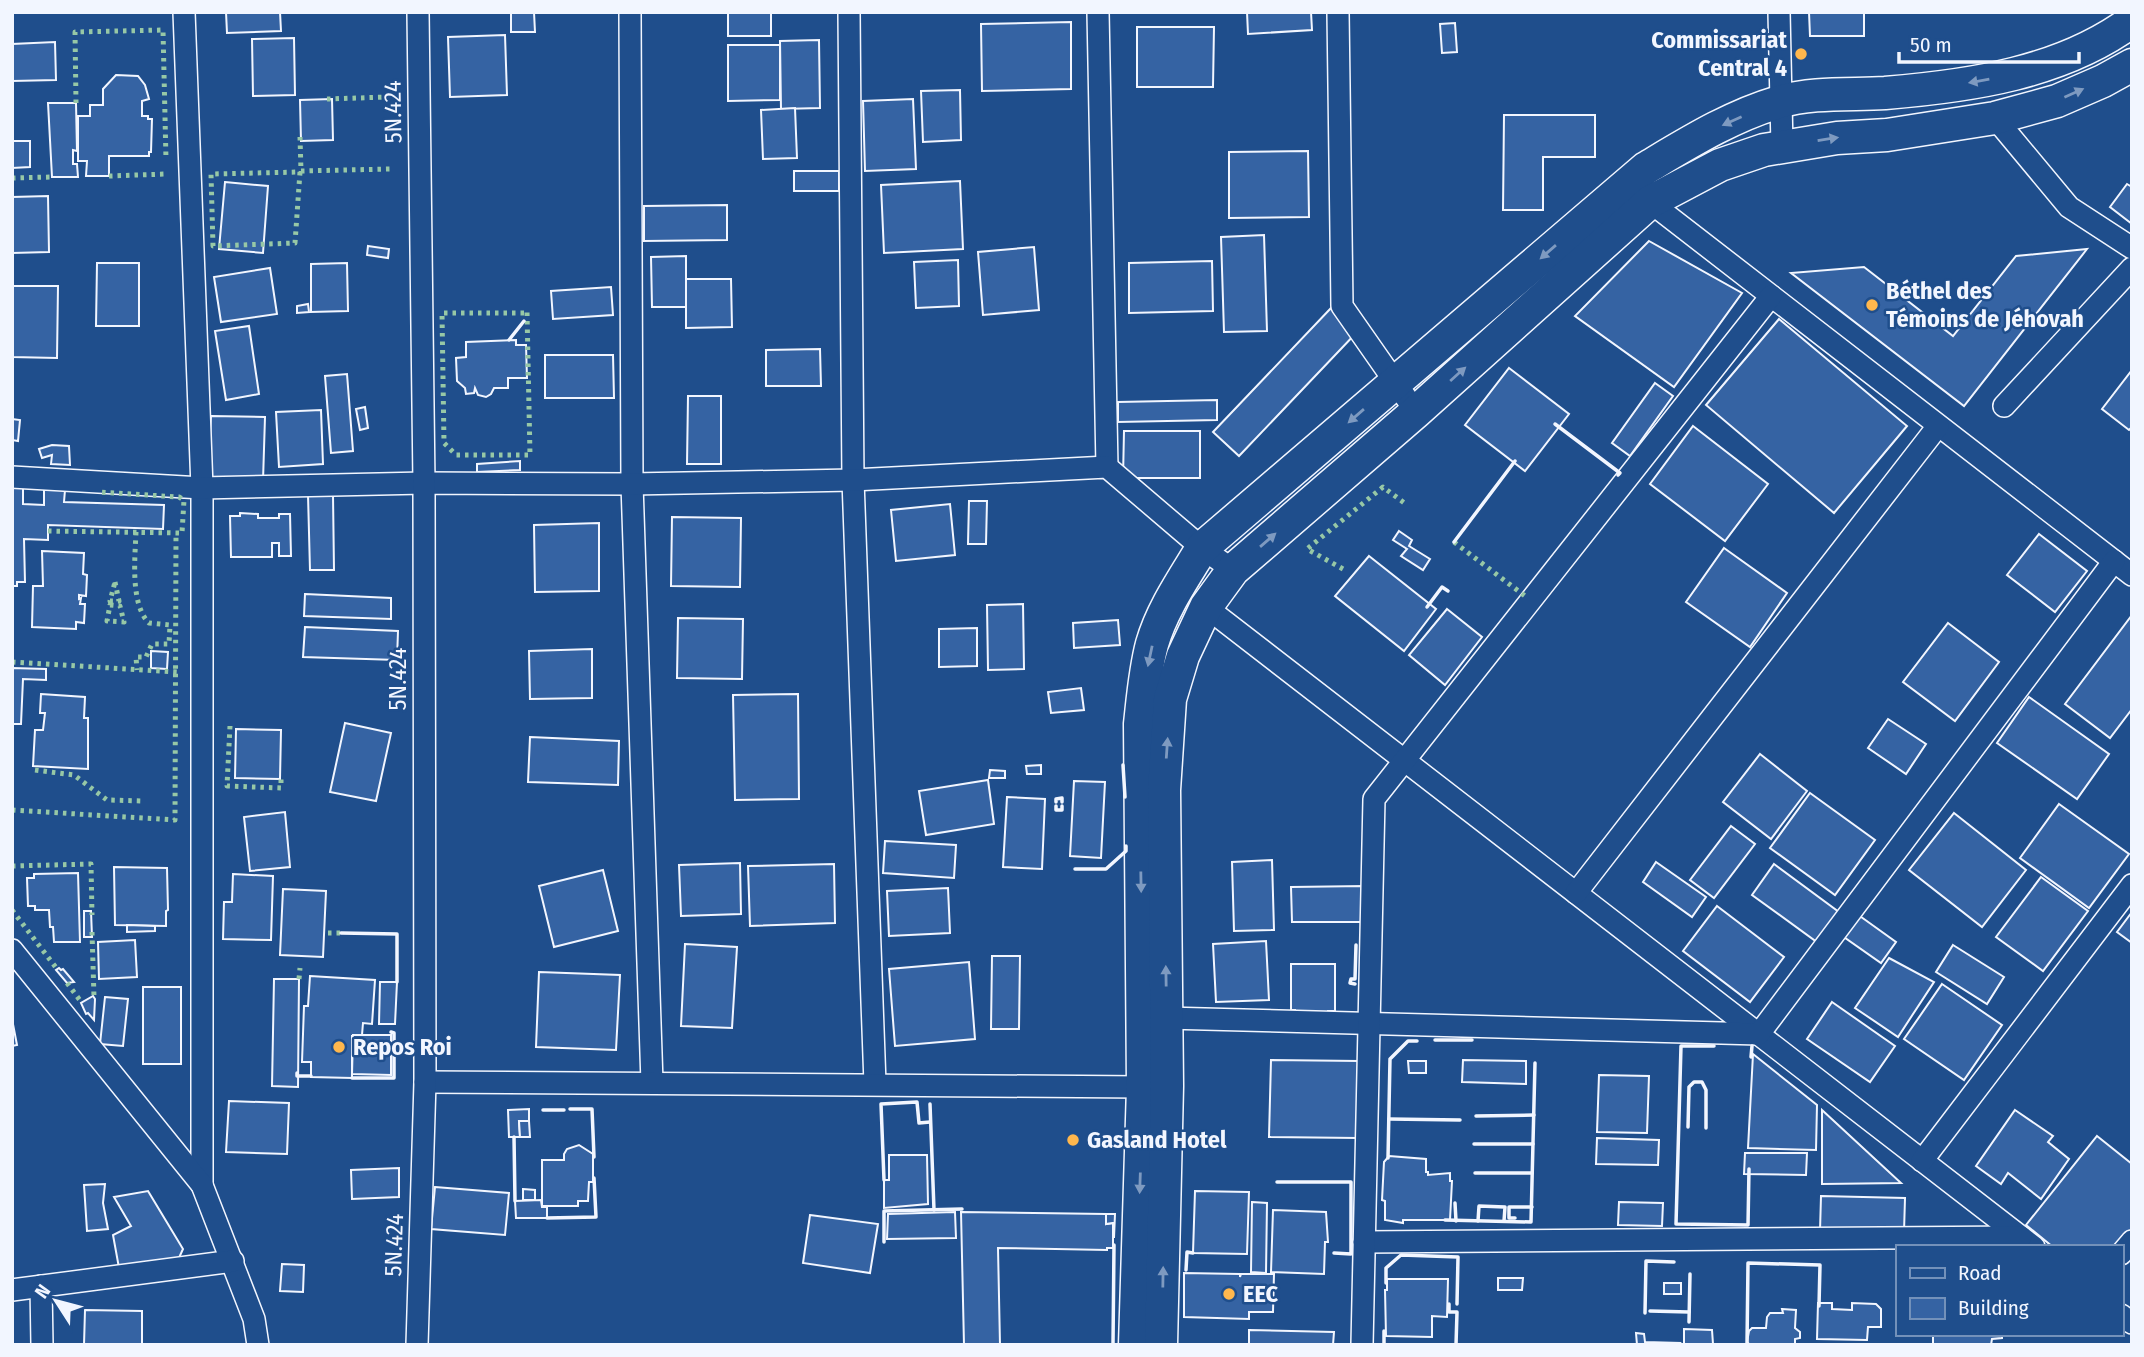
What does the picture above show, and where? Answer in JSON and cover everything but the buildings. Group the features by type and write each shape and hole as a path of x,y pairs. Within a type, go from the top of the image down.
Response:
{"main road":[{"path":"1135,1345 1143,1087 1140,724 1144,681 1153,641 1175,592 1202,548 1646,168 1705,133 1781,101 1886,93 1978,82 2048,65 2069,57 2121,29 2132,20"},
{"path":"1161,1345 1166,1017 1164,790 1170,699 1182,656 1206,607 1233,570 1416,412 1650,202 1720,165 1764,150 1995,118 2057,101 2132,65"}],"street":[{"path":"184,12 202,488 202,1185"},
{"name":"5N.424","path":"417,1345 425,1082 424,482 418,12"},
{"path":"630,12 632,484 652,1083"},
{"path":"849,12 853,480 876,1084"},
{"path":"1098,12 1107,467"},
{"path":"1338,12 1342,306 1416,412"},
{"path":"1779,12 1782,147"},
{"path":"1995,118 2069,207 2132,248"},
{"path":"1650,202 2132,575"},
{"path":"2004,406 2132,268"},
{"path":"1362,1345 1374,799 1771,296"},
{"path":"1576,893 1938,426"},
{"path":"12,477 202,488 424,482 632,484 853,480 1107,467 1202,548 1233,570"},
{"path":"1759,1034 2114,561"},
{"path":"1206,607 2027,1242"},
{"path":"1922,1161 2132,885"},
{"path":"12,950 202,1185 254,1319 258,1345"},
{"path":"1166,1017 1759,1034"},
{"path":"425,1082 1143,1087"},
{"path":"1364,1242 2027,1242"},
{"path":"12,1290 233,1261"},
{"path":"41,1286 42,1345"}],"hedge":[{"path":"76,103 75,32 163,30 166,160"},
{"path":"327,99 388,97"},
{"path":"300,137 301,171 390,169"},
{"path":"300,172 295,243 213,246 211,174 300,172"},
{"path":"109,176 166,174"},
{"path":"12,178 52,177"},
{"path":"524,313 442,313 444,443 456,455 530,455 527,312"},
{"path":"1343,569 1307,549 1383,487 1407,505"},
{"path":"48,531 182,533 184,500 179,497 99,492"},
{"path":"136,532 136,593 143,615 149,623 170,625 169,644 152,644 146,657 136,657 137,670"},
{"path":"12,810 175,820 176,533"},
{"path":"1454,542 1525,596 1524,598"},
{"path":"115,582 119,601 110,601 115,582"},
{"path":"110,605 120,606 124,622 107,621 110,605"},
{"path":"12,662 177,672"},
{"path":"230,726 227,786 281,788 281,776"},
{"path":"35,770 74,775 107,800 143,801"},
{"path":"12,866 91,864 92,915"},
{"path":"12,910 57,969"},
{"path":"92,932 94,997"},
{"path":"328,933 341,933"},
{"path":"299,979 300,968"},
{"path":"67,983 82,1003"}],"wall":[{"path":"509,340 524,321"},
{"path":"1555,424 1620,473 1618,475"},
{"path":"1454,542 1515,461"},
{"path":"1427,607 1442,587 1448,591"},
{"path":"1123,765 1125,797"},
{"path":"1056,802 1056,799 1062,798 1062,802"},
{"path":"1056,806 1056,810 1062,810 1062,806"},
{"path":"1075,869 1106,869 1126,851 1126,846"},
{"path":"341,933 397,934 397,982"},
{"path":"1355,984 1350,983 1351,979 1355,979 1356,945"},
{"path":"352,1078 394,1078 394,1033 391,1032"},
{"path":"1435,1040 1472,1040"},
{"path":"1388,1158 1390,1059 1408,1041 1417,1041"},
{"path":"1714,1046 1681,1046 1676,1224 1748,1225 1749,1169"},
{"path":"1751,1057 1752,1046"},
{"path":"1445,1220 1531,1222 1535,1063"},
{"path":"297,1073 297,1076 311,1076"},
{"path":"1688,1127 1689,1087 1694,1082 1702,1082 1706,1090 1706,1128"},
{"path":"884,1180 881,1104 917,1102 919,1123 930,1122"},
{"path":"930,1104 934,1210"},
{"path":"570,1109 592,1109 594,1157"},
{"path":"543,1110 564,1110"},
{"path":"1476,1116 1534,1115"},
{"path":"1389,1119 1460,1120"},
{"path":"514,1137 515,1201"},
{"path":"1474,1144 1533,1144"},
{"path":"1475,1173 1532,1173"},
{"path":"547,1218 596,1217 594,1178"},
{"path":"1277,1182 1351,1182 1351,1254 1334,1253"},
{"path":"1455,1203 1456,1221"},
{"path":"1478,1221 1479,1206 1505,1207 1504,1221"},
{"path":"1515,1218 1509,1218 1509,1207 1532,1207"},
{"path":"884,1242 884,1211 962,1209"},
{"path":"1113,1345 1114,1245"},
{"path":"1186,1270 1187,1252 1193,1253"},
{"path":"1386,1283 1386,1268 1401,1255 1458,1257 1457,1304"},
{"path":"1645,1313 1646,1261 1674,1262"},
{"path":"1747,1345 1748,1263 1820,1265 1819,1306"},
{"path":"1689,1322 1690,1274"},
{"path":"1449,1304 1449,1312 1457,1312 1456,1345"},
{"path":"1650,1311 1689,1312"},
{"path":"1384,1331 1384,1345"}],"place":[{"name":"Commissariat Central 4","path":"1801,54"},
{"name":"Béthel des Témoins de Jéhovah","path":"1872,305"},
{"name":"Repos Roi","path":"339,1047"},
{"name":"Gasland Hotel","path":"1073,1140"},
{"name":"EEC","path":"1229,1294"}]}
